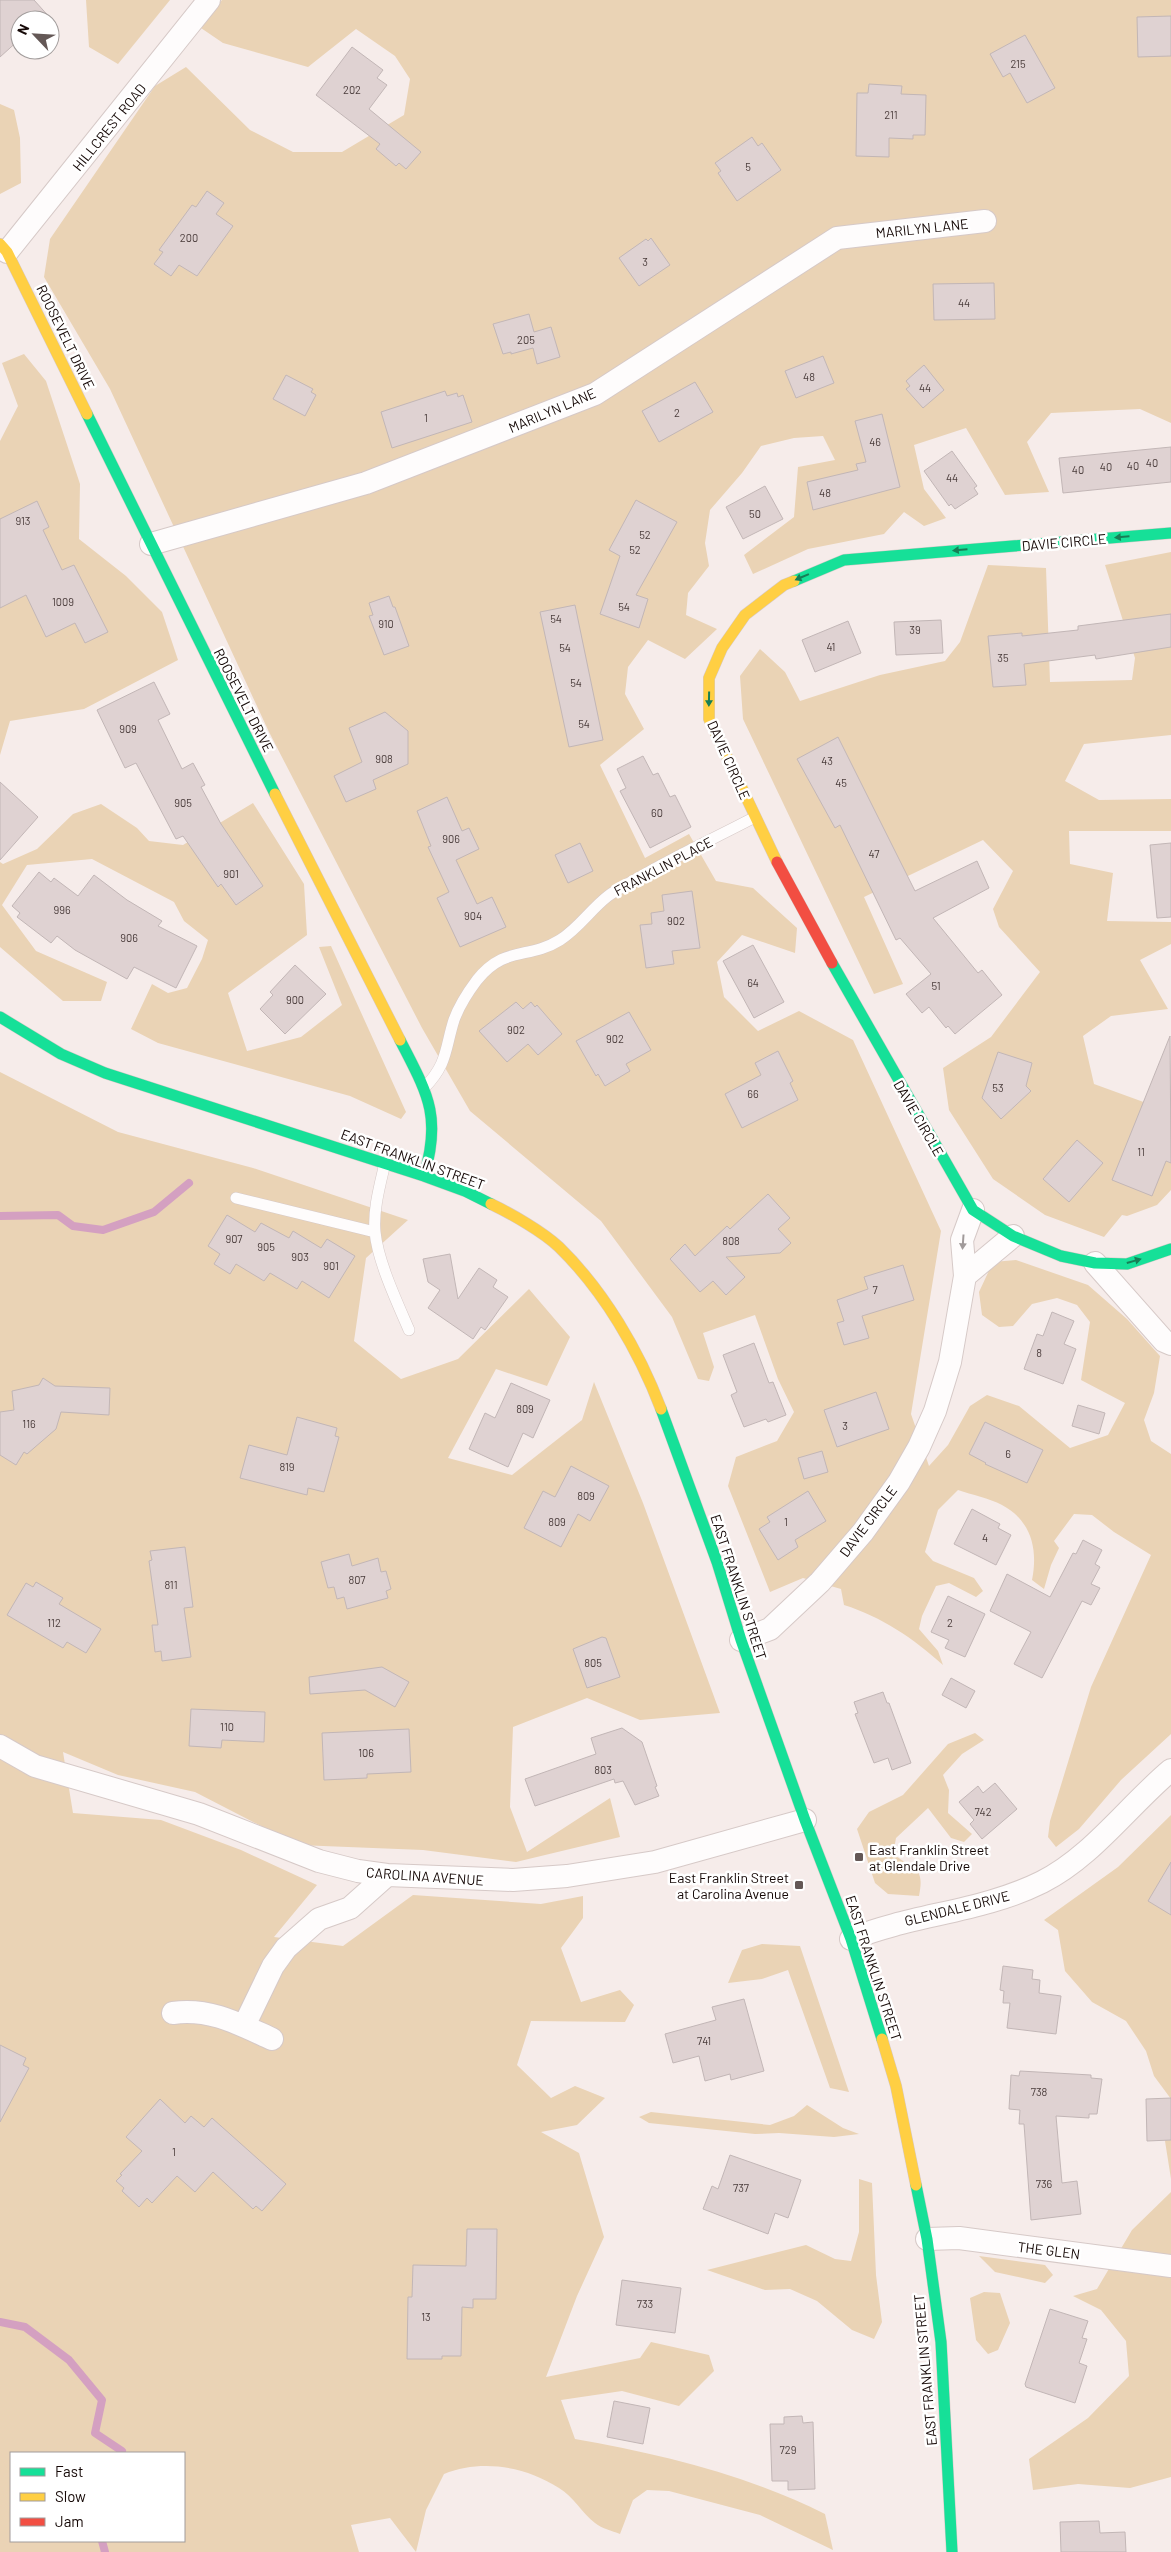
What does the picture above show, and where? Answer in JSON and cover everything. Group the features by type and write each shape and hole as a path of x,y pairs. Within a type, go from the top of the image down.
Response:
{"street":[{"name":"HILLCREST ROAD","path":"4,248 209,0"},
{"name":"MARILYN LANE","path":"151,544 366,483 595,394 837,238 985,221"},
{"name":"ROOSEVELT DRIVE","path":"4,248 200,646 424,1088 432,1108 434,1132 431,1156 424,1176"},
{"name":"DAVIE CIRCLE","path":"1171,533 844,560 784,585 745,615 722,648 709,678 709,719 789,888 973,1210 1013,1236 1061,1256 1094,1263 1127,1264 1171,1248"},
{"name":"EAST FRANKLIN STREET","path":"0,1017 61,1054 105,1073 424,1176 504,1210 558,1246 588,1279 622,1329 655,1394 717,1562 740,1640 805,1820 852,1939 896,2086 927,2238 945,2396 952,2552"},
{"name":"DAVIE CIRCLE","path":"740,1640 770,1629 820,1582 863,1532 899,1482 919,1447 935,1411 950,1362 965,1276 962,1240 973,1210"},
{"path":"965,1276 1013,1236"},
{"path":"1094,1263 1164,1341 1171,1344"},
{"name":"CAROLINA AVENUE","path":"0,1746 35,1766 199,1814 319,1861 358,1871 387,1875 494,1880 567,1876 655,1862 805,1820"},
{"name":"GLENDALE DRIVE","path":"852,1939 880,1928 997,1900 1043,1882 1079,1857 1171,1770"},
{"path":"244,2026 273,1966 286,1948 319,1919 350,1908 387,1875"},
{"path":"173,2013 192,2010 211,2013 272,2039"},
{"name":"THE GLEN","path":"927,2238 959,2238 1171,2266"}],"lane":[{"name":"FRANKLIN PLACE","path":"424,1088 436,1077 449,1045 454,1020 462,1002 477,980 498,960 510,955 540,950 559,940 580,925 607,896 654,869 755,817"},
{"path":"385,1163 378,1196 375,1232 388,1279 409,1330"},
{"path":"236,1198 375,1232"}],"shaded area":[{"path":"86,0 170,0 118,64 89,47"},
{"path":"222,0 1171,0 1171,423 1140,409 1051,413 1027,442 1049,492 1005,495 966,428 914,445 924,489 946,518 924,526 904,512 884,534 808,549 753,574 744,555 794,517 798,467 835,460 823,436 794,438 761,446 742,473 710,510 705,543 709,566 688,593 686,615 717,629 685,659 648,640 628,667 625,694 644,729 600,765 645,858 689,834 716,881 753,888 797,928 795,953 742,935 717,962 724,997 758,1031 799,1011 853,1040 941,1231 911,1414 929,1466 948,1445 970,1406 987,1395 1019,1406 1070,1448 1108,1435 1125,1403 1081,1380 1090,1322 1077,1305 1057,1298 1032,1304 1013,1326 999,1327 982,1315 979,1292 993,1262 1016,1260 1088,1285 1127,1319 1160,1356 1154,1393 1144,1420 1151,1441 1171,1454 1171,1734 1121,1780 1079,1829 1056,1847 1048,1837 1050,1821 1091,1687 1151,1555 1114,1532 1092,1515 1074,1514 1054,1541 1059,1548 1051,1565 1044,1589 1032,1580 1034,1569 1033,1547 1026,1528 1020,1519 1002,1505 958,1490 938,1510 925,1552 933,1561 974,1578 983,1591 976,1597 949,1583 936,1586 922,1616 919,1629 938,1651 943,1665 896,1629 844,1605 841,1589 803,1578 770,1592 728,1486 736,1457 777,1441 794,1412 778,1379 755,1315 703,1333 714,1367 709,1381 698,1379 672,1317 601,1221 470,1111 422,1028 269,732 110,389 44,277 50,239 155,86 186,67 250,130 293,152 342,152 404,115 410,79 395,56 356,29 308,67 223,43 198,26"},
{"path":"0,104 14,110 20,138 21,183 0,194"},
{"path":"24,354 46,381 80,484 79,539 126,576 162,612 178,660 84,709 10,721 0,755 0,441 18,406 2,363"},
{"path":"1171,552 1171,735 1084,744 1065,781 1099,800 1171,799 1171,831 1069,831 1070,864 1113,873 1107,921 1171,922 1171,944 1140,960 1168,1009 1111,1016 1083,1036 1094,1084 1171,1112 1171,1190 1157,1205 1127,1216 1122,1215 1104,1237 1045,1215 993,1179 949,1110 943,1068 991,1037 1040,972 999,927 993,909 1013,871 983,840 864,897 903,984 874,994 743,719 740,676 760,649 785,672 800,701 880,675 945,661 960,642 988,565 1046,568 1050,682 1132,680 1135,658 1105,565"},
{"path":"253,803 304,884 307,935 228,993 247,1051 301,1037 342,1005 319,947 331,946 406,1112 401,1119 350,1096 158,1043 131,1029 152,984 168,993 187,988 202,959 208,940 184,921 174,902 92,859 27,865 2,905 36,951 107,982 101,1001 63,1001 0,947 0,862 3,864 37,849 73,814 101,804 137,828 149,841 183,845"},
{"path":"0,1072 118,1132 253,1168 408,1220 366,1258 354,1341 401,1379 458,1359 529,1289 570,1337 547,1386 496,1369 448,1458 512,1475 582,1420 594,1382 643,1503 720,1713 640,1720 587,1698 513,1727 510,1807 527,1852 610,1798 620,1837 516,1862 423,1850 298,1845 195,1792 118,1775 63,1752 73,1813 161,1820 241,1850 317,1885 274,1937 343,1946 413,1895 541,1904 583,1896 583,1918 561,1948 581,2002 620,1990 634,2005 625,2022 531,2021 517,2065 551,2098 575,2086 605,2098 577,2125 541,2132 579,2153 604,2237 577,2296 546,2377 640,2358 651,2342 709,2355 714,2371 679,2406 622,2391 561,2400 575,2439 671,2459 734,2477 796,2500 825,2514 833,2550 760,2515 669,2491 647,2490 633,2500 620,2534 597,2525 564,2491 546,2480 517,2470 488,2466 458,2469 444,2474 426,2510 416,2552 390,2518 351,2525 359,2552 0,2552"},
{"path":"975,1733 984,1740 962,1754 943,1775 949,1790 948,1813 972,1834 964,1842 951,1838 928,1808 896,1838 893,1854 912,1866 919,1874 919,1896 888,1894 875,1883 857,1829 869,1812 903,1795 948,1744"},
{"path":"1171,1815 1171,2099 1154,2076 1146,2051 1126,2021 1092,2002 1065,1971 1058,1930 1044,1920 1118,1867"},
{"path":"762,1944 800,1946 849,2092 830,2088 788,1970 762,1979 728,1983 742,1950"},
{"path":"807,2105 843,2128 859,2134 834,2137 779,2133 755,2134 649,2123 639,2117 651,2112 770,2125 794,2116"},
{"path":"1171,2128 1171,2179 1165,2141"},
{"path":"859,2179 872,2183 876,2275 882,2322 874,2339 852,2330 817,2301 790,2289 765,2290 707,2270 806,2245 835,2259 851,2261 859,2232"},
{"path":"1171,2192 1171,2477 1130,2488 1078,2484 1033,2490 1029,2459 1088,2418 1129,2376 1126,2341 1101,2310 1073,2296 1097,2289 1132,2230"},
{"path":"979,2256 1045,2265 1053,2275 1045,2283 995,2272"},
{"path":"984,2292 1000,2293 1010,2323 998,2350 988,2354 976,2340 970,2298"}],"building":[{"path":"0,0 34,0 43,10 10,10 10,48 0,57"},
{"path":"1171,16 1171,56 1138,57 1137,17"},
{"path":"1025,35 1055,88 1027,103 1010,73 1003,77 990,54"},
{"path":"352,47 383,70 377,78 387,85 369,109 421,152 406,169 399,163 396,166 376,149 380,144 316,95"},
{"path":"869,84 902,86 901,94 926,95 925,135 913,135 913,139 889,138 889,157 856,156 857,93 868,93"},
{"path":"752,137 758,146 762,143 781,170 737,201 718,173 721,171 715,163"},
{"path":"207,191 224,203 216,214 233,226 197,276 179,265 171,276 154,264 163,252 159,250 192,205 196,207"},
{"path":"651,238 670,265 639,286 619,258 646,239 648,241"},
{"path":"994,283 995,319 934,320 933,284"},
{"path":"529,314 534,332 551,327 560,357 537,364 533,348 511,354 511,352 503,354 493,324"},
{"path":"823,356 834,383 796,398 785,371"},
{"path":"924,365 944,390 923,408 906,389 910,386 906,381"},
{"path":"286,375 313,389 311,392 316,395 305,416 273,399"},
{"path":"695,382 713,412 659,442 642,411"},
{"path":"445,391 447,396 457,393 458,397 463,395 472,422 392,448 381,412"},
{"path":"882,414 900,487 813,510 807,482 858,470 856,464 866,462 855,421"},
{"path":"1171,447 1171,482 1063,493 1059,458"},
{"path":"952,451 977,486 974,488 978,494 955,509 951,504 949,506 924,471"},
{"path":"765,486 783,519 743,539 726,507"},
{"path":"636,500 677,522 636,595 648,599 639,628 600,614 620,556 609,550"},
{"path":"37,501 49,527 43,530 62,570 74,565 108,632 85,643 75,623 46,637 26,595 0,608 0,519"},
{"path":"389,596 409,646 384,655 369,616 373,615 369,603"},
{"path":"575,605 603,740 569,747 540,612"},
{"path":"1171,614 1171,647 1096,659 1095,655 1024,664 1026,685 993,687 988,636 1022,633 1022,636 1078,630 1078,626"},
{"path":"941,620 943,653 896,655 894,622"},
{"path":"848,621 861,653 815,672 802,640"},
{"path":"154,682 170,714 158,720 182,769 193,763 205,785 201,787 221,824 263,886 236,905 221,884 218,887 183,836 176,839 136,763 125,768 97,710"},
{"path":"385,712 408,731 408,764 373,780 376,789 346,802 334,776 362,762 349,728"},
{"path":"838,737 915,891 977,861 989,888 933,918 978,973 982,970 1002,995 955,1034 948,1026 946,1028 929,1007 922,1013 906,994 931,974 900,938 896,940 840,825 835,828 797,759"},
{"path":"643,756 653,775 658,773 670,797 675,795 691,827 650,848 620,791 626,788 617,769"},
{"path":"0,782 38,817 0,860"},
{"path":"447,797 462,831 469,828 479,849 456,860 477,904 492,897 506,927 460,947 437,898 449,892 428,847 431,846 417,811"},
{"path":"580,843 593,871 568,883 555,855"},
{"path":"1171,843 1171,917 1157,918 1150,845"},
{"path":"39,872 51,882 54,878 78,896 94,875 127,900 162,921 158,926 197,946 176,988 134,967 127,979 75,950 57,936 51,943 17,917 20,913 12,906"},
{"path":"692,891 700,948 672,951 674,964 646,968 640,925 652,924 651,913 664,911 662,895"},
{"path":"753,945 784,1002 754,1018 723,961"},
{"path":"295,965 326,994 285,1034 260,1009 273,995 270,992"},
{"path":"516,1002 523,1009 531,1002 535,1007 537,1005 562,1034 538,1055 528,1044 507,1062 479,1031"},
{"path":"629,1012 651,1050 626,1064 630,1071 605,1086 598,1074 596,1076 576,1041"},
{"path":"1170,1036 1171,1163 1166,1161 1152,1196 1112,1180"},
{"path":"778,1051 793,1081 790,1083 798,1100 742,1128 725,1094 761,1075 755,1063"},
{"path":"998,1052 1032,1063 1026,1086 1031,1091 1001,1119 982,1098"},
{"path":"1077,1140 1103,1163 1069,1202 1043,1179"},
{"path":"768,1194 790,1218 778,1229 791,1243 780,1253 726,1257 745,1277 726,1295 713,1281 700,1292 670,1259 685,1244 695,1256 727,1226 730,1229"},
{"path":"227,1215 255,1232 261,1223 289,1238 293,1231 321,1248 327,1239 355,1256 329,1298 302,1281 297,1289 270,1273 264,1281 236,1264 230,1274 214,1264 220,1254 208,1246"},
{"path":"450,1254 458,1299 479,1268 497,1280 493,1287 508,1297 485,1330 481,1327 473,1339 428,1308 440,1290 428,1282 423,1259"},
{"path":"903,1265 914,1300 862,1316 869,1338 844,1345 837,1323 844,1321 837,1300 868,1289 864,1277"},
{"path":"1052,1312 1074,1321 1064,1344 1076,1349 1063,1384 1024,1369 1037,1334 1043,1336"},
{"path":"754,1343 769,1383 773,1382 786,1415 768,1422 766,1419 744,1427 731,1395 737,1392 723,1355"},
{"path":"43,1378 55,1386 110,1388 109,1415 61,1412 56,1429 27,1454 24,1452 16,1465 0,1455 0,1412 14,1410 12,1391 39,1385"},
{"path":"511,1383 550,1400 533,1438 523,1433 508,1467 469,1449 485,1413 495,1418"},
{"path":"876,1392 889,1429 837,1447 824,1410"},
{"path":"1078,1405 1105,1413 1099,1434 1072,1426"},
{"path":"297,1417 337,1428 335,1436 339,1437 324,1492 308,1488 307,1495 240,1478 249,1445 287,1455"},
{"path":"985,1422 1043,1450 1027,1483 985,1464 969,1454"},
{"path":"822,1451 828,1472 804,1479 798,1458"},
{"path":"571,1466 609,1486 590,1521 578,1514 561,1547 524,1528 543,1491 555,1497"},
{"path":"808,1491 826,1521 795,1540 798,1547 778,1560 759,1529 770,1522 767,1517"},
{"path":"972,1509 1000,1524 998,1528 1011,1535 996,1565 954,1544"},
{"path":"1083,1540 1102,1550 1095,1564 1100,1567 1091,1584 1100,1588 1091,1605 1082,1601 1042,1678 1014,1664 1031,1632 990,1611 1007,1574 1050,1597 1073,1553 1076,1554"},
{"path":"185,1547 193,1607 184,1608 191,1657 162,1661 161,1651 155,1652 152,1625 158,1625 149,1561 152,1560 150,1551"},
{"path":"349,1554 352,1566 378,1558 381,1572 386,1571 391,1589 386,1591 388,1598 347,1609 344,1597 337,1599 334,1587 328,1588 321,1562"},
{"path":"36,1582 63,1598 59,1604 101,1629 86,1653 67,1642 63,1648 7,1615 26,1583 33,1587"},
{"path":"948,1596 985,1614 965,1657 945,1648 949,1640 931,1632"},
{"path":"602,1637 606,1638 620,1677 587,1688 573,1649"},
{"path":"382,1667 409,1682 395,1707 365,1690 310,1694 309,1677"},
{"path":"951,1678 975,1691 966,1708 942,1695"},
{"path":"883,1692 887,1703 889,1703 911,1763 892,1770 888,1758 874,1763 855,1714 858,1713 854,1702"},
{"path":"191,1709 265,1712 264,1742 222,1740 221,1748 189,1746"},
{"path":"622,1728 642,1742 659,1796 635,1805 623,1781 615,1783 614,1779 535,1806 525,1779 596,1754 591,1738"},
{"path":"409,1729 411,1772 367,1774 367,1778 324,1780 322,1733"},
{"path":"995,1783 1017,1809 982,1839 970,1824 974,1820 959,1802 978,1786 983,1793"},
{"path":"1171,1862 1171,1915 1148,1901"},
{"path":"1003,1966 1033,1970 1032,1979 1040,1980 1039,1993 1061,1996 1056,2034 1007,2028 1010,2003 1003,2003 1004,1991 1000,1990"},
{"path":"744,1999 764,2071 731,2080 730,2074 705,2081 699,2056 673,2063 665,2034 716,2020 712,2007"},
{"path":"0,2045 26,2058 23,2065 29,2068 0,2122"},
{"path":"1020,2071 1091,2075 1091,2078 1102,2079 1097,2114 1089,2114 1089,2118 1056,2116 1062,2183 1077,2181 1081,2214 1031,2220 1024,2124 1019,2124 1020,2110 1009,2109 1011,2075 1019,2076"},
{"path":"1171,2098 1171,2140 1147,2141 1146,2099"},
{"path":"160,2099 185,2123 191,2116 204,2127 212,2118 286,2184 262,2211 256,2206 253,2209 213,2172 195,2192 177,2176 152,2203 147,2198 139,2207 122,2191 124,2188 116,2181 122,2175 120,2174 142,2151 126,2137"},
{"path":"730,2155 801,2180 788,2218 775,2213 768,2234 703,2209 712,2186 718,2189"},
{"path":"467,2229 497,2229 496,2299 473,2299 473,2308 462,2307 461,2356 442,2356 442,2359 407,2359 408,2297 412,2297 413,2265 466,2266"},
{"path":"622,2280 681,2288 675,2333 616,2325"},
{"path":"1050,2309 1088,2321 1082,2338 1087,2339 1079,2363 1087,2366 1075,2403 1026,2387 1025,2384"},
{"path":"614,2401 650,2408 643,2444 607,2437"},
{"path":"802,2416 803,2423 813,2422 815,2489 788,2490 788,2481 772,2481 770,2424 784,2424 784,2417"},
{"path":"1099,2521 1100,2533 1125,2532 1126,2552 1061,2552 1060,2522"}],"waterway":[{"path":"0,1216 58,1215 73,1226 103,1230 154,1212 189,1183"},
{"path":"0,2322 25,2327 69,2360 102,2400 95,2433 121,2452"},
{"path":"102,2542 105,2552"}],"traffic: fast":[{"path":"87,414 275,794"},
{"path":"794,581 844,560 1171,533"},
{"path":"832,963 973,1210 1013,1236 1061,1256 1095,1263 1127,1264 1171,1249"},
{"path":"0,1017 61,1054 105,1073 424,1176 465,1191 491,1204"},
{"path":"400,1040 418,1075 429,1105 432,1136 424,1176"},
{"path":"661,1409 717,1562 741,1640 805,1820 851,1939 882,2039"},
{"path":"916,2185 927,2239 941,2342 952,2552"}],"traffic: slow":[{"path":"0,244 7,252 87,414"},
{"path":"777,862 709,719 709,678 722,648 745,615 784,585 794,581"},
{"path":"275,794 400,1040"},
{"path":"491,1204 545,1235 559,1247 591,1283 631,1344 661,1409"},
{"path":"882,2039 896,2086 916,2185"}],"traffic: jam":[{"path":"777,862 832,963"}],"place":[{"name":"East Franklin Street at Glendale Drive","path":"859,1857"},
{"name":"East Franklin Street at Carolina Avenue","path":"799,1885"}]}
